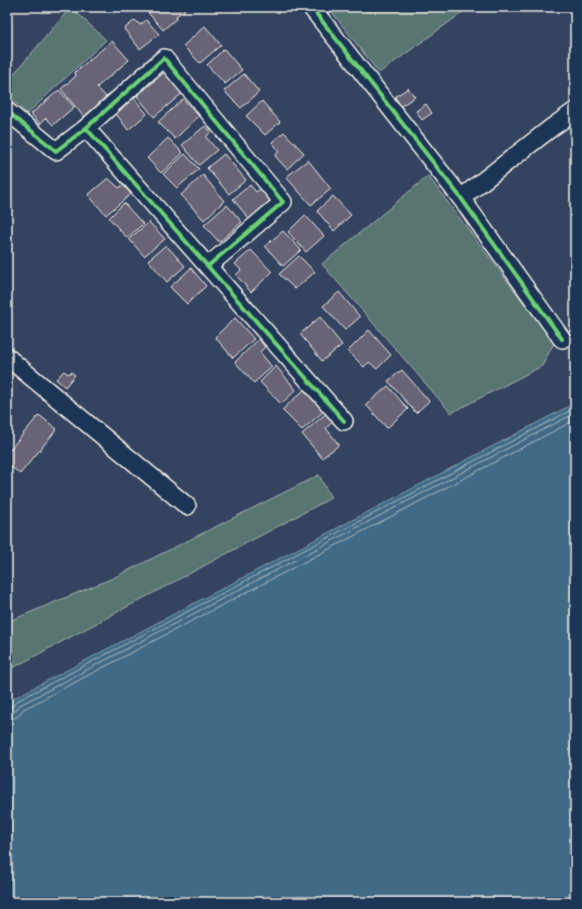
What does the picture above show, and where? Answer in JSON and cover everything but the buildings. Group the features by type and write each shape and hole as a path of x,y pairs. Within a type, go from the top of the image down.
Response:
{"street":[{"path":"312,7 461,198 562,339"},
{"path":"7,111 56,151 86,128 164,58 283,202 208,266"},
{"path":"461,198 575,111"},
{"path":"86,128 344,421"},
{"path":"7,357 187,506"}],"green space":[{"path":"71,7 106,40 27,114 7,95 7,82"},
{"path":"328,7 470,7 379,73"},
{"path":"428,176 554,343 542,366 451,413 322,264"},
{"path":"319,475 331,498 7,671 7,622 113,578"}],"water":[{"path":"575,403 575,902 7,902 7,707 14,698"}],"cycle path":[{"path":"311,7 461,198 562,339"},
{"path":"86,128 164,58 283,202 208,266"},
{"path":"7,111 56,151 86,128 344,421"}]}
